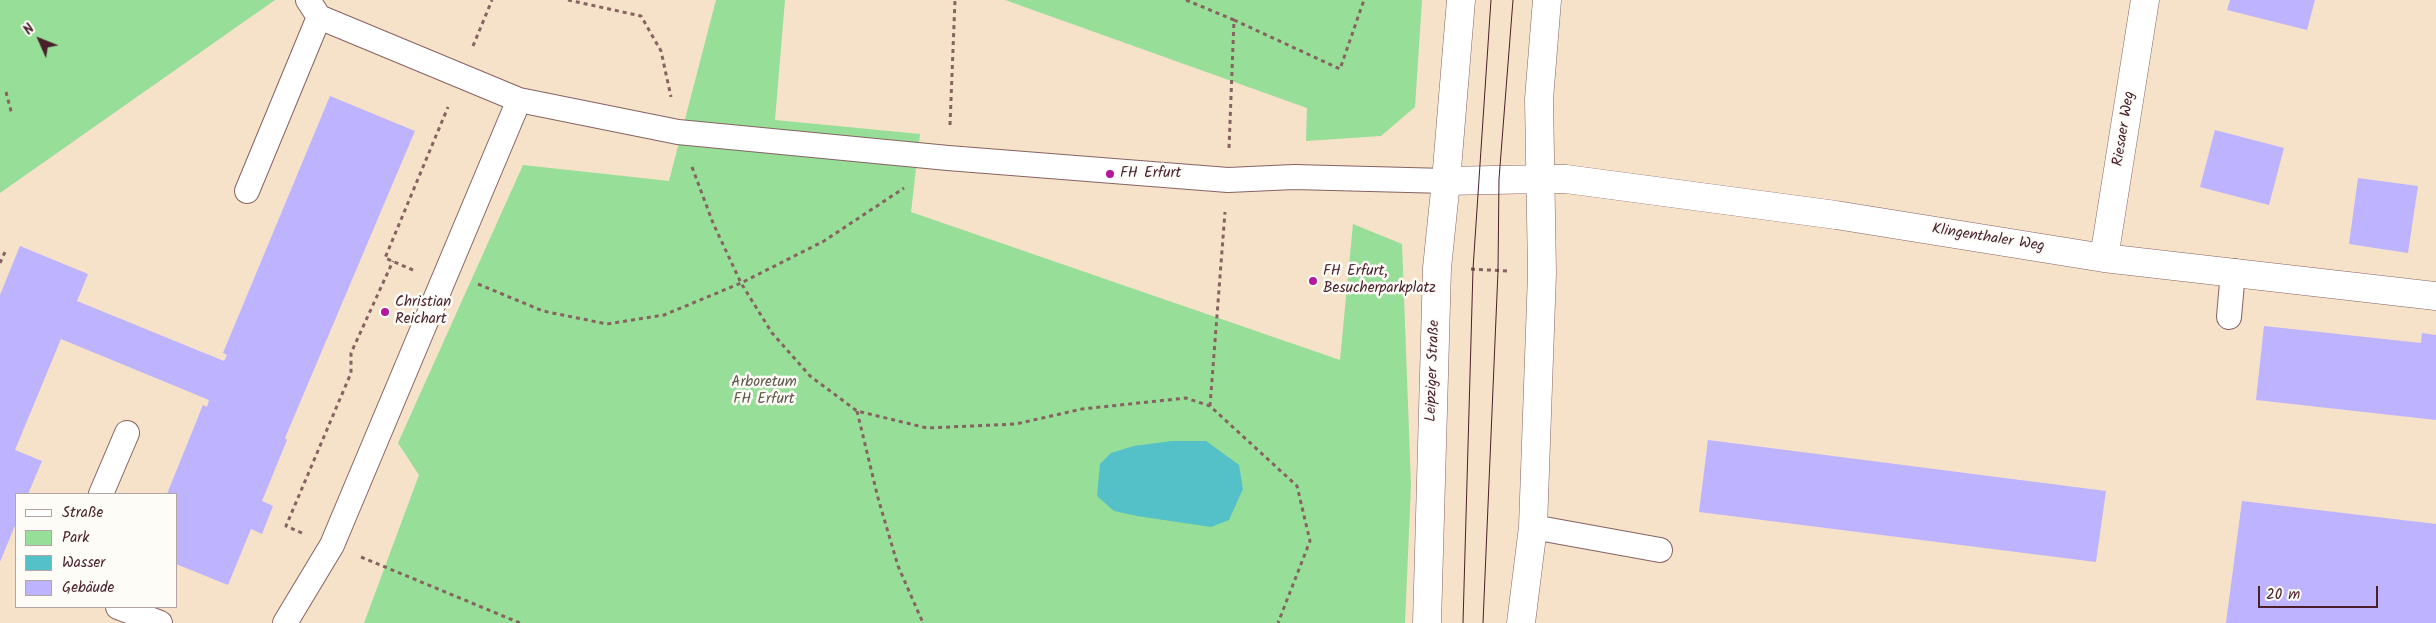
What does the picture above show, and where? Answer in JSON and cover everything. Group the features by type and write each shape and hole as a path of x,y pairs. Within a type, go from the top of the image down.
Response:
{"main road":[{"name":"Leipziger Straße","path":"1427,623 1437,268 1460,0"},
{"path":"1521,623 1533,527 1542,273 1539,99 1547,0"},
{"name":"Riesaer Weg","path":"2104,258 2145,0"},
{"name":"Klingenthaler Weg","path":"1446,180 1566,179 1836,215 2104,258 2233,271 2436,296"}],"lane":[{"path":"247,191 313,9 519,100 678,132 948,158 1228,180 1294,177 1446,180"},
{"path":"285,623 332,545 519,100"},
{"path":"2229,318 2233,271"},
{"path":"101,493 126,433"},
{"path":"1533,527 1660,550"},
{"path":"121,608 160,623"}],"path":[{"path":"492,0 385,258 445,276 544,311 606,324 664,315 741,282 824,241 948,158 954,0"},
{"path":"568,0 642,16 661,51 678,132 713,223 741,282 772,333 810,376 857,411 928,428 1016,424 1082,409 1186,398 1210,406 1297,486 1310,541 1278,623"},
{"path":"1234,20 1340,69 1364,0"},
{"path":"6,92 12,116"},
{"path":"0,263 5,252"},
{"path":"393,261 351,353 352,373 286,526 520,623"},
{"path":"1437,268 1542,273"},
{"path":"857,411 878,498 898,566 923,623"}],"green space":[{"path":"0,0 275,0 0,193"},
{"name":"Arboretum FH Erfurt","path":"716,0 785,0 775,120 920,134 911,212 1340,360 1353,224 1402,244 1411,485 1405,623 364,623 419,475 398,443 523,165 669,181"},
{"path":"1005,0 1422,0 1415,107 1381,136 1306,141 1307,108"}],"water":[{"path":"1172,441 1206,441 1239,465 1243,489 1229,520 1211,527 1137,516 1114,511 1097,496 1100,464 1111,453 1134,446"}],"building":[{"path":"2230,0 2315,0 2307,30 2227,10"},
{"path":"330,96 415,131 285,438 287,440 262,501 273,506 262,534 251,529 228,585 178,565 178,493 167,493 203,405 207,407 209,400 61,339 15,450 42,461 28,493 15,493 15,525 0,562 0,295 20,246 88,274 77,301 224,361 227,355 223,353"},
{"path":"2215,130 2284,148 2269,205 2200,187"},
{"path":"2358,178 2418,186 2408,253 2349,244"},
{"path":"2264,326 2421,343 2422,333 2436,335 2436,420 2256,400"},
{"path":"1708,440 2106,491 2096,562 1699,512"},
{"path":"2242,501 2436,524 2436,623 2226,623"}],"tram line":[{"path":"1463,623 1473,269 1491,0"},
{"path":"1483,623 1498,271 1499,179 1513,0"}],"place":[{"name":"FH Erfurt","path":"1110,174"},
{"name":"FH Erfurt, Besucherparkplatz","path":"1313,281"},
{"name":"Christian Reichart","path":"385,312"}]}
